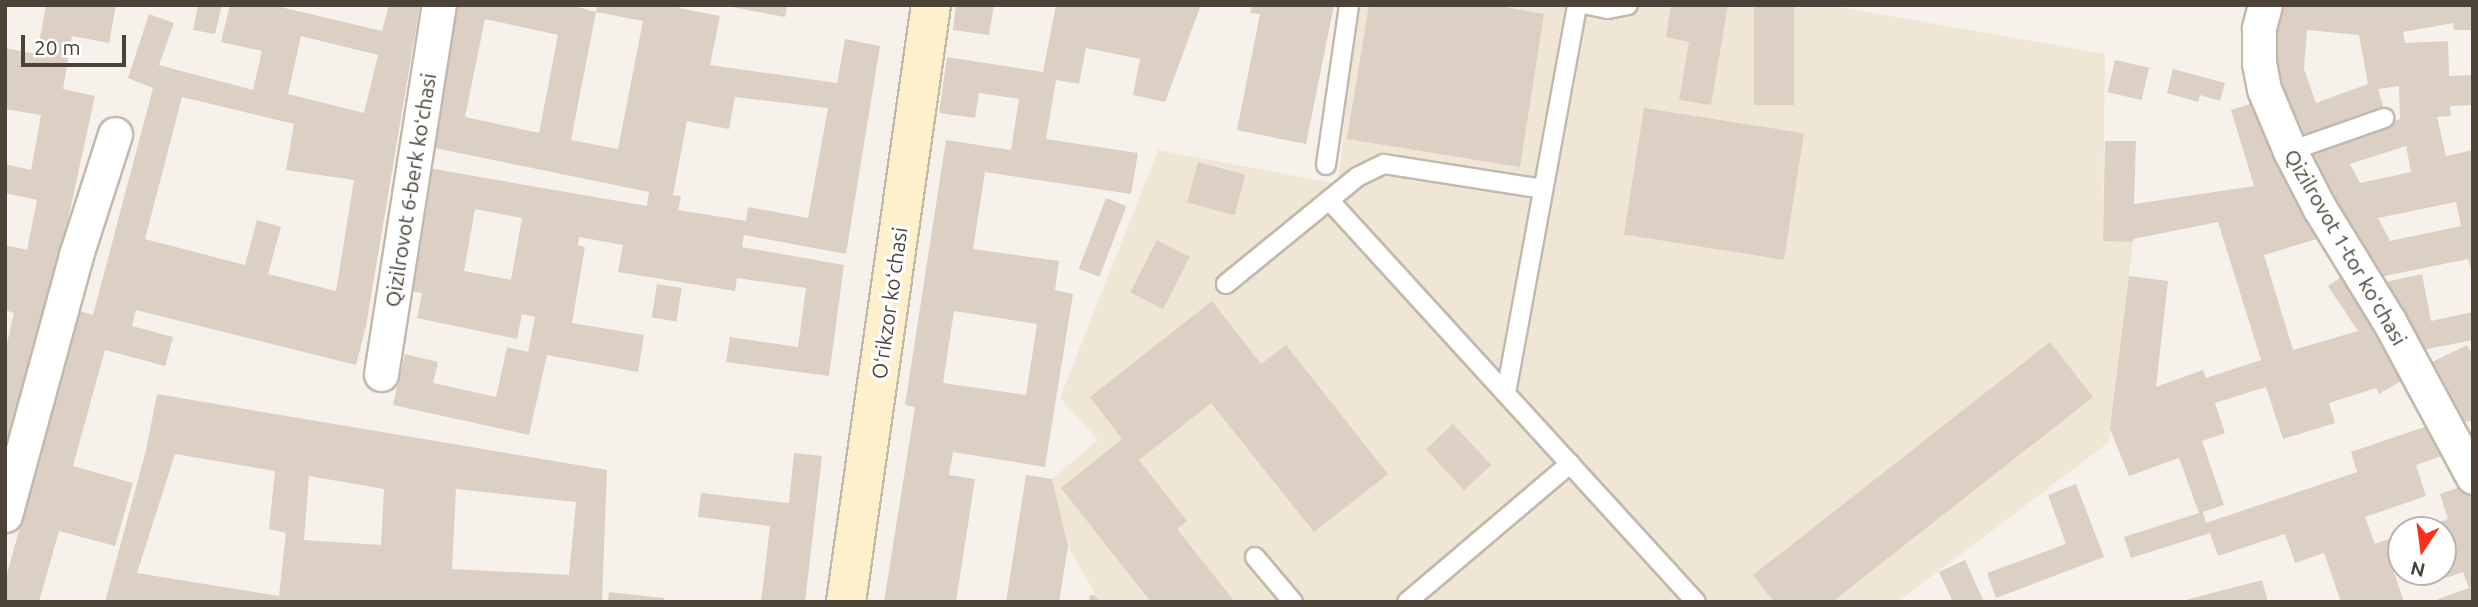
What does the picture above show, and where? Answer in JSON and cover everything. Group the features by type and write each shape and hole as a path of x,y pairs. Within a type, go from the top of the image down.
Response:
{"main road":[{"name":"Oʻrikzor koʻchasi","path":"846,602 932,5"}],"street":[{"name":"Qizilrovot 6-berk koʻchasi","path":"381,374 439,5"},
{"name":"Qizilrovot 1-tor koʻchasi","path":"2265,5 2259,28 2259,63 2264,89 2290,150 2320,209 2463,438 2473,477"},
{"path":"5,514 76,255 115,134"}],"lane":[{"path":"1326,165 1349,5"},
{"path":"1506,393 1577,5"},
{"path":"1588,5 1608,9 1628,5"},
{"path":"2290,150 2385,118"},
{"path":"1226,284 1368,169 1384,164 1543,189"},
{"path":"1329,200 1696,602"},
{"path":"1407,602 1570,464"},
{"path":"1255,557 1293,602"}],"shaded area":[{"path":"1356,5 1829,5 2105,54 2103,241 2133,242 2109,442 1898,602 1100,602 1068,546 1052,479 1098,440 1060,398 1158,150 1338,184"}],"building":[{"path":"46,5 116,5 109,43 72,36 63,89 95,96 53,288 5,471 5,352 14,313 5,310 5,245 27,250 37,200 5,193 5,164 31,170 41,115 5,109 5,48 37,54"},
{"path":"198,5 222,5 215,34 193,30"},
{"path":"230,5 272,5 382,31 389,5 420,5 366,326 356,365 136,310 132,326 173,337 165,366 105,350 73,466 133,483 115,546 59,531 39,602 5,602 5,581 80,311 93,315 153,88 128,78 149,14 174,23 159,65 253,90 262,51 221,42","holes":["301,36 378,55 364,113 288,94","182,97 294,124 286,170 354,180 336,291 268,274 281,227 257,220 245,265 145,239"]},
{"path":"454,5 571,5 596,12 597,5 680,5 679,8 720,16 710,65 837,83 845,39 880,46 846,254 744,235 742,247 844,265 829,376 726,362 730,337 798,347 806,288 737,278 735,291 618,272 623,245 579,237 578,245 585,247 572,323 644,335 638,372 547,355 529,435 393,405 405,354 438,362 433,383 496,397 507,347 528,352 535,317 522,314 517,339 417,318 422,293 406,290 428,168 647,206 649,192 430,147","holes":["596,12 643,21 618,149 571,140","485,19 558,35 539,133 465,117","735,97 828,108 808,218 748,207 746,221 678,210 681,196 673,195 687,121 729,129","475,209 522,218 511,280 464,271"]},
{"path":"721,5 787,5 785,17"},
{"path":"956,5 994,5 989,35 953,30"},
{"path":"1056,5 1201,5 1165,102 1133,95 1140,59 1086,48 1079,84 1056,80 1046,139 1138,153 1131,194 985,172 973,249 1059,261 1055,290 1073,294 1045,467 953,452 949,475 975,479 956,602 884,602 915,407 905,405 946,140 1011,150 1019,99 979,93 975,118 939,113 947,57 1043,72","holes":["954,311 1037,324 1026,395 943,383"]},
{"path":"1252,5 1334,5 1306,144 1237,130 1260,14 1250,13"},
{"path":"1369,5 1493,5 1544,14 1520,167 1347,139"},
{"path":"1671,5 1728,5 1711,105 1679,100 1689,42 1666,37"},
{"path":"1754,5 1794,5 1794,105 1754,105"},
{"path":"2279,5 2473,5 2473,30 2454,30 2453,23 2403,32 2405,43 2448,41 2449,76 2473,75 2473,105 2450,106 2451,116 2437,117 2446,156 2473,150 2473,277 2468,259 2375,278 2305,149 2400,119 2399,86 2378,89 2384,109 2293,142 2270,81","holes":["2307,30 2359,35 2368,84 2316,103 2304,69","2406,146 2411,172 2360,183 2350,164","2456,202 2461,226 2390,241 2378,218"]},
{"path":"2115,60 2149,68 2142,100 2108,92"},
{"path":"2173,69 2225,83 2220,101 2200,95 2198,102 2167,93"},
{"path":"2262,100 2320,238 2264,255 2293,350 2358,331 2328,286 2347,273 2411,375 2379,394 2376,388 2329,403 2335,423 2283,439 2266,387 2215,403 2225,433 2202,441 2224,505 2203,512 2206,523 2357,472 2351,452 2433,424 2444,455 2416,465 2426,496 2365,517 2375,544 2387,540 2387,586 2399,586 2404,602 2341,602 2324,553 2295,563 2285,534 2218,556 2210,533 2131,558 2124,537 2199,513 2179,458 2129,476 2110,429 2129,276 2168,281 2156,387 2203,370 2206,378 2261,360 2218,222 2133,239 2133,242 2103,241 2105,141 2136,141 2134,204 2254,186 2231,110"},
{"path":"1644,108 1804,133 1784,260 1624,234"},
{"path":"1198,162 1245,175 1234,215 1187,203"},
{"path":"1106,198 1127,206 1099,277 1079,269"},
{"path":"1157,240 1190,257 1163,309 1130,293"},
{"path":"2422,274 2431,321 2473,312 2473,340 2417,351 2381,283"},
{"path":"657,284 682,288 676,321 652,318"},
{"path":"1212,301 1261,364 1286,345 1388,474 1314,532 1211,403 1139,460 1187,521 1177,529 1235,602 1151,602 1061,488 1122,439 1090,397"},
{"path":"2050,342 2093,397 1832,602 1774,602 1753,575"},
{"path":"2467,345 2473,356 2473,421 2454,422 2426,365"},
{"path":"157,394 607,470 602,602 105,602 146,450","holes":["175,454 275,471 269,529 286,533 279,596 137,573","309,476 384,489 381,545 304,540","456,489 576,502 569,575 452,569"]},
{"path":"1453,424 1491,465 1464,490 1426,449"},
{"path":"794,453 822,456 805,602 761,602 770,526 698,517 701,493 789,503"},
{"path":"1026,475 1052,479 1068,546 1059,602 1006,602"},
{"path":"2076,484 2104,557 1996,598 1987,573 2066,544 2048,495"},
{"path":"2468,484 2473,496 2473,602 2430,602 2469,588 2463,572 2457,574 2457,516 2447,516 2440,494"},
{"path":"1965,560 1984,602 1953,602 1939,572"},
{"path":"2262,580 2268,602 2182,602 2182,601"},
{"path":"609,592 664,598 665,602 608,602"},
{"path":"1090,595 1095,595 1100,602 1089,602"}]}
